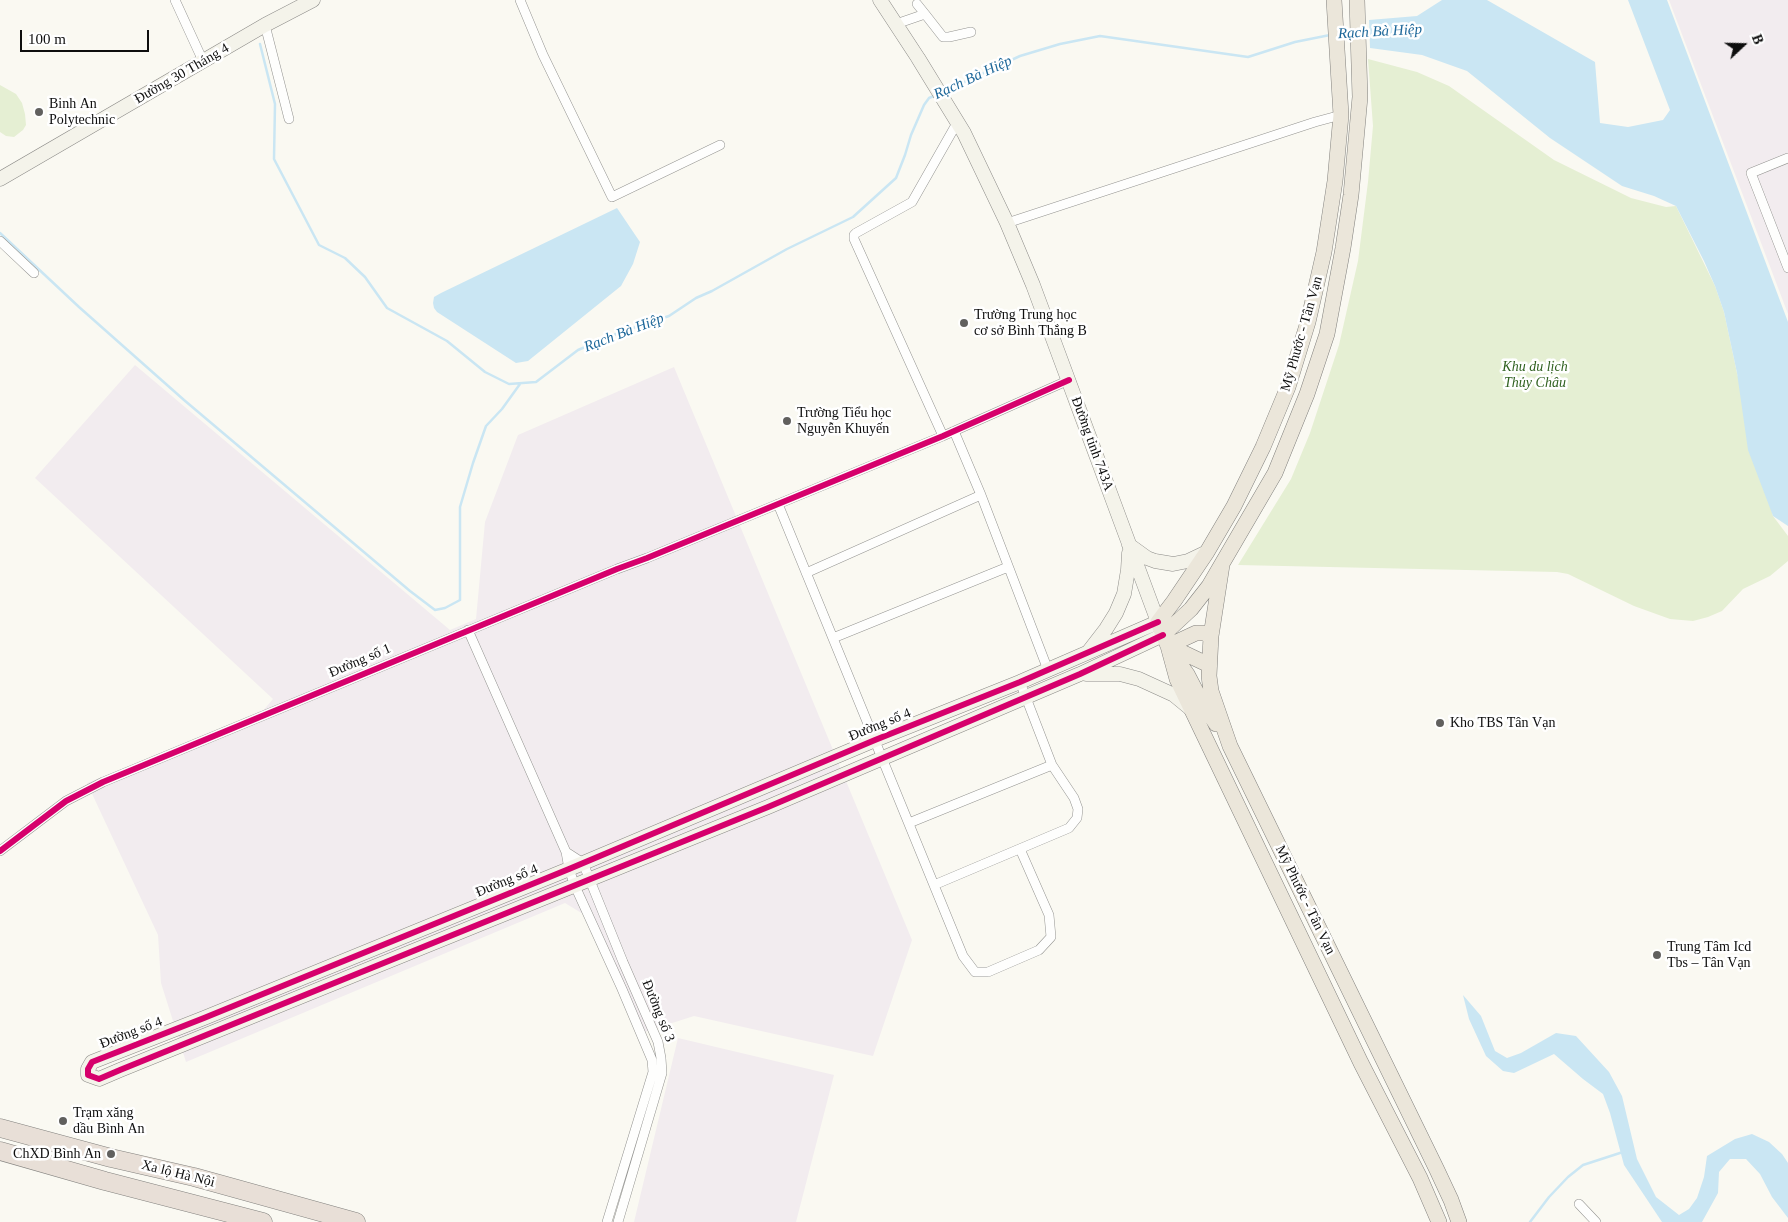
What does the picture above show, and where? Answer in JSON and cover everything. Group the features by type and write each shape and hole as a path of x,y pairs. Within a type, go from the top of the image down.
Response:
{"highway":[{"name":"Xa lộ Hà Nội","path":"0,1128 111,1158 194,1177 356,1222"},
{"name":"Xa lộ Hà Nội","path":"0,1138 326,1222"},
{"name":"Xa lộ Hà Nội","path":"0,1150 65,1173 230,1222"},
{"name":"Xa lộ Hà Nội","path":"0,1162 65,1173"},
{"name":"Xa lộ Hà Nội","path":"102,1184 263,1222"}],"main road":[{"name":"Mỹ Phước - Tân Vạn","path":"1334,0 1341,115 1335,181 1324,252 1308,322 1288,387 1263,448 1234,506 1207,552 1174,601 1163,634 1177,679 1191,709 1361,1063 1420,1178 1439,1222"},
{"name":"Mỹ Phước - Tân Vạn","path":"1163,634 1200,599 1222,565 1275,473 1307,394 1327,334 1347,228 1359,106 1357,0"},
{"path":"1300,349 1320,355"},
{"name":"Mỹ Phước - Tân Vạn","path":"1222,565 1211,636 1209,665 1211,691 1230,746 1438,1170 1459,1222"},
{"path":"1163,634 1204,633 1211,636"},
{"path":"1163,634 1209,665"},
{"name":"Đường tỉnh 743A","path":"1163,634 1186,663 1203,694 1209,712 1230,746"}],"street":[{"path":"175,0 203,61"},
{"name":"Đường 30 Tháng 4","path":"0,179 265,25 313,0"},
{"path":"520,0 543,55 612,197 720,145"},
{"path":"880,0 896,24 925,14"},
{"path":"917,4 944,37 949,38 971,32"},
{"name":"Đường tỉnh 743A","path":"896,24 957,123 1007,223 1033,285 1163,634"},
{"path":"265,25 289,119"},
{"path":"1007,223 1341,115"},
{"path":"943,436 854,235 912,202 957,123"},
{"path":"1788,158 1751,173 1788,268"},
{"path":"0,241 34,272"},
{"name":"Đường số 1","path":"0,851 66,801 103,782 468,630 943,436 1069,380"},
{"path":"954,431 981,495 1048,670"},
{"path":"806,573 981,495"},
{"path":"778,504 963,956 975,972 988,972 1039,950 1051,937 1049,915 1020,849"},
{"path":"1129,545 1147,558 1172,564 1188,561 1207,552"},
{"path":"1087,654 1116,613 1124,594 1128,570 1129,545"},
{"path":"833,638 1008,566"},
{"name":"Đường số 3","path":"468,630 566,852 575,886 652,1060 653,1072 607,1222"},
{"name":"Đường số 4","path":"1163,634 1027,697 590,880 99,1079 88,1075 92,1062 569,869 875,740 1087,654 1163,634"},
{"path":"1080,674 1120,674 1139,679 1174,695 1191,709"},
{"path":"934,885 1069,828 1077,818 1078,809 1074,798 1052,765 1020,682"},
{"path":"909,824 1052,765"},
{"path":"566,852 583,863"},
{"name":"Đường số 3","path":"583,863 658,1042 661,1058 662,1073 618,1222"},
{"path":"652,1060 661,1058"},
{"path":"1579,1204 1596,1222"}],"shaded area":[{"path":"1669,0 1788,0 1788,314"},
{"path":"135,365 450,630 476,619 485,522 518,435 674,367 912,940 873,1056 694,1016 638,1034 583,914 565,903 186,1062 161,983 158,935 87,783 261,713 273,699 35,478"},
{"path":"678,1038 834,1075 796,1222 634,1222"}],"green space":[{"name":"Khu du lịch Thủy Châu","path":"1368,59 1417,72 1449,86 1554,160 1631,198 1666,207 1676,206 1715,286 1724,312 1737,373 1773,516 1788,536 1788,561 1770,576 1743,589 1722,611 1693,621 1670,619 1634,606 1568,574 1557,572 1238,565 1291,479 1310,433 1339,345 1358,261 1368,182 1373,126"},
{"path":"0,85 16,94 22,103 25,114 26,125 14,137 6,136 0,132"}],"water":[{"path":"1442,0 1487,0 1595,62 1600,123 1628,127 1663,120 1670,110 1628,0 1667,0 1788,322 1788,526 1773,516 1748,450 1737,373 1724,312 1704,261 1676,206 1654,196 1622,186 1550,138 1467,71 1422,55 1370,48 1369,20 1417,16"},
{"path":"617,208 640,242 633,264 621,286 528,361 516,363 437,312 434,308 434,297 441,293"},
{"path":"1463,995 1481,1016 1495,1051 1507,1058 1521,1053 1556,1033 1576,1036 1609,1072 1622,1096 1637,1159 1656,1197 1679,1215 1689,1209 1697,1198 1704,1177 1707,1156 1735,1139 1752,1134 1769,1142 1782,1154 1788,1163 1788,1218 1772,1197 1760,1174 1746,1159 1730,1159 1719,1172 1718,1193 1702,1222 1662,1222 1624,1165 1603,1094 1554,1054 1514,1073 1503,1071 1486,1056 1469,1019"}],"waterway":[{"name":"Rạch Bà Hiệp","path":"1340,34 1352,33"},
{"name":"Rạch Bà Hiệp","path":"943,92 1020,56 1060,44 1100,36 1248,57 1295,42 1330,35"},
{"name":"Rạch Bà Hiệp","path":"260,44 275,104 274,159 319,245 345,258 365,277 387,308 447,341 485,372 509,384 536,382 578,350 621,332 669,316 696,298 787,249 853,217 896,178 924,105 929,98 936,95"},
{"path":"0,233 79,307 184,400 435,610 445,608 460,600 460,507 486,426 502,409 520,384"},
{"path":"1530,1222 1549,1197 1568,1177 1583,1165 1623,1152"}],"cycle path":[{"path":"0,851 66,801 103,782 943,436 1069,380"},
{"path":"1158,622 1020,682 875,740 569,869 92,1062 88,1069 88,1075 99,1079 768,807 1080,674 1163,635"}],"place":[{"name":"Binh An Polytechnic","path":"39,112"},
{"name":"Trường Trung học cơ sở Bình Thắng B","path":"964,323"},
{"name":"Trường Tiểu học Nguyễn Khuyến","path":"787,421"},
{"name":"Kho TBS Tân Vạn","path":"1440,723"},
{"name":"Trung Tâm Icd Tbs – Tân Vạn","path":"1657,955"},
{"name":"Trạm xăng dầu Bình An","path":"63,1121"},
{"name":"ChXD Bình An","path":"111,1154"}]}
